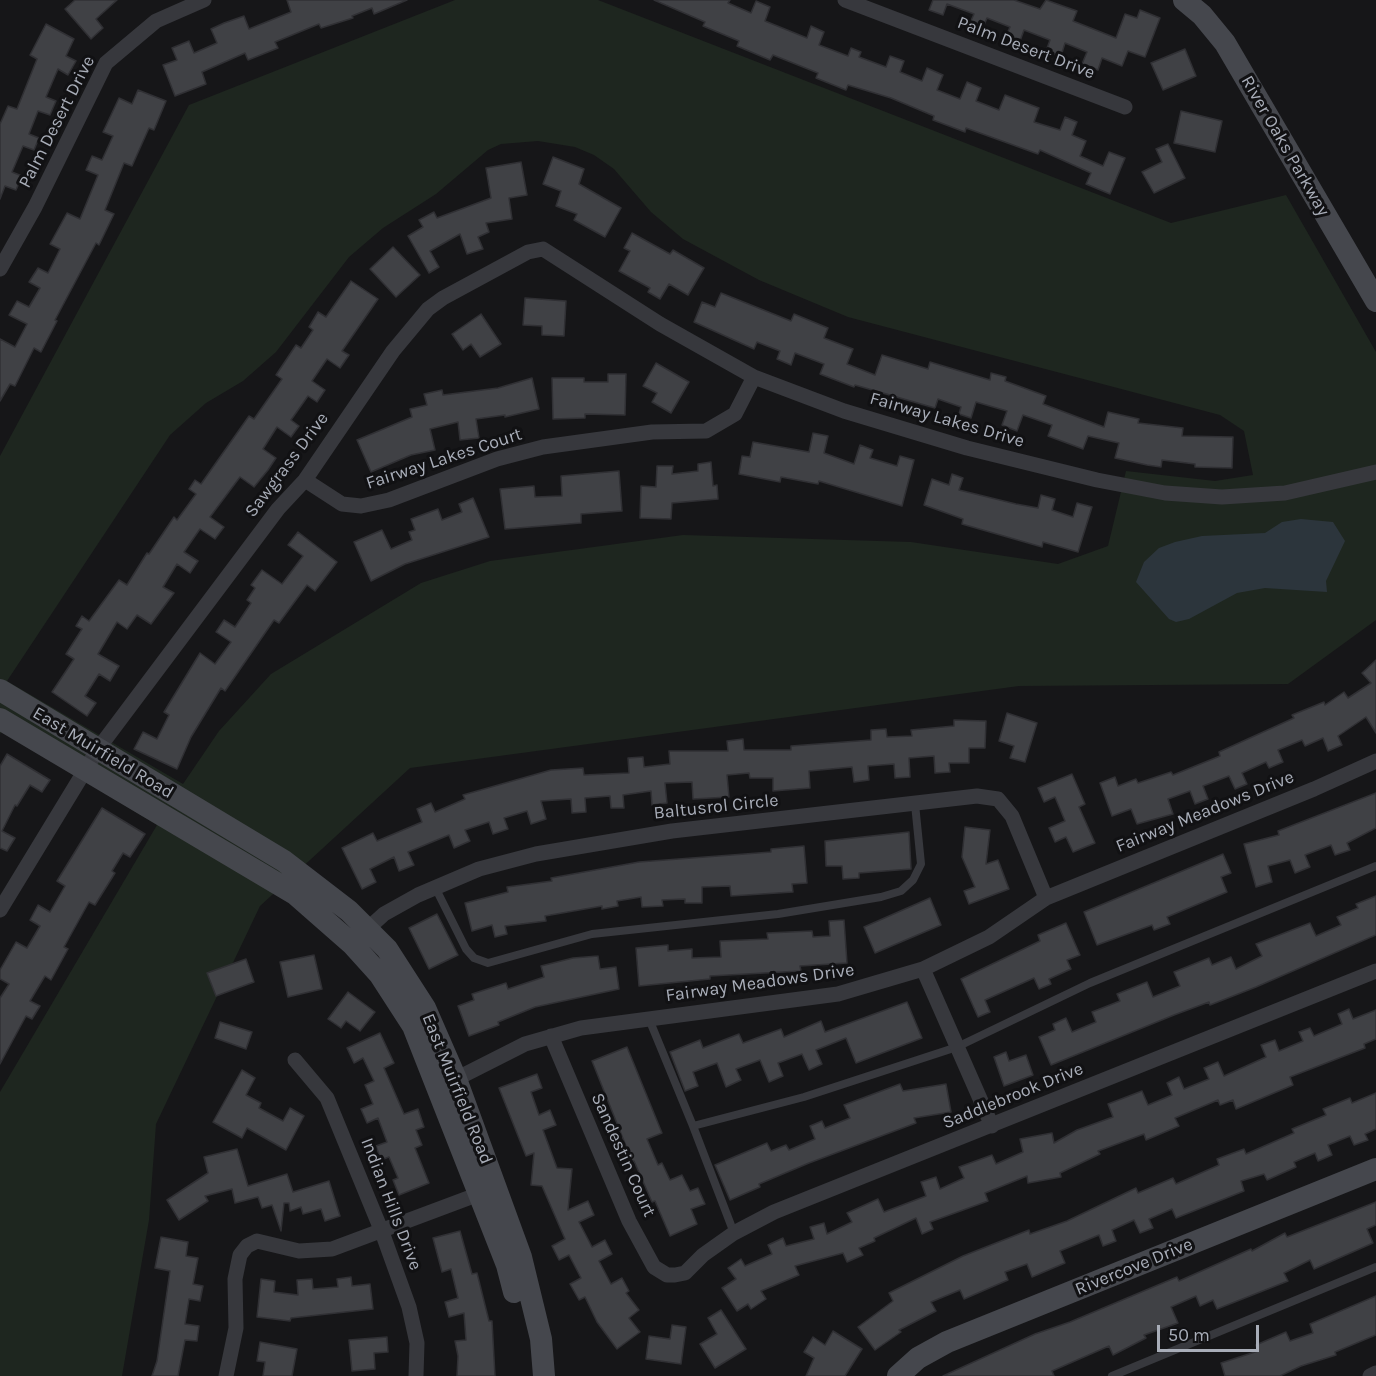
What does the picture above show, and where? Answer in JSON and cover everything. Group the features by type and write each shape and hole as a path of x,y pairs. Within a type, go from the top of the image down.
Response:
{"street":[{"name":"Palm Desert Drive","path":"0,269 35,207 106,63 156,21 204,0"},
{"name":"Palm Desert Drive","path":"845,0 1125,107"},
{"name":"River Oaks Parkway","path":"1184,0 1202,15 1225,43 1376,301"},
{"name":"Fairway Lakes Drive","path":"543,249 660,324 754,377 835,408 967,448 1098,480 1165,493 1222,497 1285,493 1376,472"},
{"name":"Sawgrass Drive","path":"0,910 98,749 278,509 304,480 393,351 428,309 443,298 528,252 543,249"},
{"name":"Fairway Lakes Court","path":"304,480 342,504 361,506 389,500 497,459 543,447 652,432 706,431 735,414 743,403 754,377"},
{"name":"East Muirfield Road","path":"0,690 284,861 321,887 360,936"},
{"name":"East Muirfield Road","path":"0,719 84,771 295,894 360,936 387,949 425,1008 447,1083 488,1191 524,1266 542,1339 544,1376"},
{"name":"Fairway Meadows Drive","path":"447,1083 525,1044 581,1028 838,994 883,983 923,969 989,937 1046,898 1314,789 1376,761"},
{"name":"Baltusrol Circle","path":"360,936 384,914 435,887 499,863 581,845 672,831 977,796 998,799 1012,816 1046,898"},
{"path":"923,969 992,1126"},
{"name":"Saddlebrook Drive","path":"675,1275 686,1273 703,1255 734,1233 774,1212 1376,971"},
{"name":"Sandestin Court","path":"550,1036 629,1221 654,1267 667,1275 675,1275"},
{"name":"Indian Hills Drive","path":"295,1059 327,1098 382,1232 410,1307 417,1343 416,1376"},
{"name":"Rivercove Drive","path":"897,1376 918,1358 947,1342 1376,1169"},
{"path":"226,1376 236,1328 235,1279 240,1255 247,1246 257,1241 299,1251 332,1249 488,1191 525,1336 530,1376"},
{"path":"1370,1376 1376,1373"}],"lane":[{"path":"435,887 466,949 474,958 488,963 592,934 778,914 881,897 902,891 913,880 921,864 915,804"},
{"path":"693,1125 804,1096 957,1047 1090,983 1376,866"},
{"path":"648,1018 693,1125 734,1233"},
{"path":"1112,1376 1376,1267"}],"shaded area":[{"path":"455,0 598,0 1171,223 1286,195 1376,352 1376,620 1288,684 1019,686 410,768 260,906 156,1124 149,1220 122,1376 0,1376 0,1092 157,825 2,731 0,734 0,456 189,105","holes":["538,141 575,147 594,155 614,169 651,212 683,239 759,280 848,317 1220,415 1244,431 1253,475 1215,481 1126,471 1108,546 1058,564 911,542 683,535 490,561 421,583 271,674 219,731 183,784 7,681 170,435 206,403 243,381 276,352 349,257 383,228 436,194 488,150 501,144"]},
{"path":"1301,519 1333,522 1345,541 1326,581 1327,592 1265,588 1237,593 1189,619 1176,622 1169,619 1136,582 1144,562 1159,548 1202,536 1265,533 1282,522"}],"building":[{"path":"75,0 117,0 96,19 103,28 91,39 65,9"},
{"path":"287,0 407,0 374,14 372,8 352,16 353,18 321,28 319,24 275,42 278,48 248,60 245,53 202,72 206,84 175,96 163,65 177,60 172,48 189,41 194,53 217,43 211,29 244,16 249,29 291,12"},
{"path":"654,0 730,0 728,3 751,13 756,1 770,7 765,21 807,38 811,26 824,32 819,45 848,56 851,48 861,52 859,57 886,67 890,56 904,61 900,72 922,81 927,68 943,75 937,90 960,99 967,82 981,88 976,101 999,110 1005,95 1039,108 1034,122 1060,130 1065,117 1077,122 1072,135 1086,141 1080,156 1103,166 1109,152 1125,158 1110,194 1086,184 1091,173 1040,150 1038,154 966,128 965,132 933,120 934,116 891,98 848,85 846,90 816,78 818,73 773,55 770,60 737,46 739,41 703,26 705,22"},
{"path":"933,0 1014,0 1040,9 1046,0 1077,11 1073,21 1116,38 1125,14 1137,18 1140,10 1160,18 1145,57 1128,51 1122,66 1102,58 1098,70 1082,64 1087,52 1065,43 1061,56 1046,51 1050,40 1024,30 1020,41 1006,36 1010,27 987,18 982,30 969,25 974,14 947,4 943,15 929,10"},
{"path":"46,24 74,39 66,56 76,61 68,75 58,69 46,97 56,101 50,115 38,111 29,134 39,138 34,150 23,146 12,172 22,176 16,190 5,186 0,199 0,124 8,106 17,109 37,59 30,55"},
{"path":"1185,49 1196,76 1163,90 1151,63"},
{"path":"138,90 166,101 154,130 149,128 132,166 124,163 105,210 114,214 99,245 96,243 55,320 57,321 41,352 34,348 15,386 10,384 0,401 0,339 15,347 27,324 9,315 17,301 29,307 40,288 29,282 38,268 48,273 60,249 50,244 67,213 80,219 98,175 86,170 92,156 102,160 113,136 103,132 119,98 132,104"},
{"path":"1181,111 1222,121 1215,152 1174,143"},
{"path":"1168,144 1185,178 1154,193 1142,172 1162,162 1156,149"},
{"path":"553,157 584,169 579,184 621,208 605,237 574,220 577,214 556,206 561,191 543,184"},
{"path":"521,162 527,195 509,198 512,219 486,223 489,232 478,237 483,249 467,254 460,234 430,251 439,267 429,273 408,236 423,227 419,220 434,212 437,218 491,198 486,168"},
{"path":"632,233 670,254 673,250 704,268 688,295 669,284 660,299 648,292 650,288 619,271 630,251 624,248"},
{"path":"393,247 420,275 396,297 370,269"},
{"path":"351,281 378,299 342,351 349,355 340,368 327,359 312,381 325,390 317,402 308,396 291,420 299,426 291,437 277,427 263,449 276,458 268,470 254,487 240,477 210,517 224,527 215,539 200,529 184,552 198,561 190,573 177,564 163,587 174,593 151,624 137,615 127,629 117,622 98,654 119,666 110,681 99,674 85,696 96,703 87,716 52,692 74,659 66,654 82,629 76,626 82,616 89,621 119,580 127,585 174,517 177,520 196,494 189,489 195,480 201,484 249,416 254,419 282,379 276,375 296,345 301,348 313,330 309,327 318,312 326,317"},
{"path":"721,293 791,321 794,314 828,328 824,338 853,349 847,364 875,375 882,355 928,369 930,362 990,380 991,373 1006,377 1005,381 1046,396 1043,404 1104,427 1108,412 1139,419 1138,423 1183,428 1182,436 1233,437 1232,468 1195,467 1195,464 1162,460 1161,467 1147,465 1115,458 1119,443 1088,436 1083,449 1048,436 1052,425 1023,415 1017,431 1002,425 1007,411 976,402 971,418 959,414 961,407 938,399 935,408 855,385 854,387 820,374 824,364 795,353 791,365 777,359 780,351 757,342 754,349 694,322 702,302 715,307"},
{"path":"525,298 566,301 564,336 542,335 542,326 523,325"},
{"path":"481,314 501,344 480,357 471,344 463,350 452,334"},
{"path":"656,363 689,382 671,413 652,402 657,393 643,386"},
{"path":"608,374 626,374 625,415 585,414 585,418 553,419 552,378 584,378 584,382 608,382"},
{"path":"532,378 539,409 505,417 505,415 476,419 479,438 460,440 458,422 430,429 435,450 411,455 371,472 357,440 412,417 410,409 427,405 424,394 442,390 443,395 498,388"},
{"path":"813,433 828,436 824,453 854,464 860,445 873,450 870,458 897,466 900,456 914,460 902,506 819,481 818,484 781,477 780,482 739,474 742,456 750,457 753,442 809,452"},
{"path":"711,462 713,486 717,485 718,499 672,503 671,519 640,518 641,486 656,487 657,466 673,466 672,474 698,471 698,464"},
{"path":"619,471 622,511 581,514 581,523 505,529 500,489 534,486 535,497 562,496 561,476"},
{"path":"952,474 963,478 959,490 1016,504 1038,508 1041,495 1055,499 1052,510 1073,517 1077,503 1092,507 1078,552 1043,542 1042,547 962,524 963,519 924,505 932,479 949,485"},
{"path":"473,498 489,537 405,564 371,581 354,542 382,530 391,549 412,540 409,532 415,530 411,519 438,509 442,520 462,512 459,504"},
{"path":"298,532 337,562 315,591 307,585 279,623 274,620 225,691 221,688 191,737 177,769 134,749 143,732 157,739 169,715 164,712 200,653 215,664 231,642 216,632 224,620 235,627 251,603 247,600 255,588 251,585 262,570 282,584 303,556 288,545"},
{"path":"1376,660 1376,733 1366,717 1338,736 1342,745 1328,751 1323,738 1305,746 1302,740 1278,750 1283,762 1269,768 1266,762 1242,773 1247,784 1235,789 1229,776 1203,786 1208,799 1195,804 1190,791 1168,799 1173,814 1137,824 1131,809 1112,816 1100,783 1115,777 1118,786 1136,779 1138,783 1171,772 1173,775 1220,756 1219,752 1294,718 1292,715 1324,702 1325,705 1344,692 1348,698 1371,683 1362,673"},
{"path":"1007,713 1037,723 1025,762 1010,758 1014,746 999,741"},
{"path":"954,720 986,721 985,748 969,748 969,763 949,763 950,772 935,773 934,756 909,758 910,777 895,778 894,764 868,766 869,780 854,782 852,767 809,771 810,788 773,791 773,778 750,778 749,773 727,775 729,797 693,799 692,782 665,783 667,803 652,805 651,791 623,795 624,808 611,808 610,796 585,798 586,812 572,813 571,799 541,801 546,819 531,824 527,811 504,818 508,829 493,834 489,822 465,830 470,841 454,848 449,835 408,852 414,865 399,871 394,857 370,869 376,882 362,889 342,848 373,833 377,841 422,822 417,809 431,803 435,812 465,799 463,795 551,770 583,768 584,775 629,773 628,758 643,757 644,767 670,764 669,751 728,751 727,741 743,739 744,750 791,750 791,746 871,740 871,730 886,729 887,737 912,736 911,730 954,726"},
{"path":"7,754 50,780 42,792 30,785 17,806 15,805 2,831 15,838 7,851 0,848 0,766"},
{"path":"1072,774 1085,804 1079,807 1095,843 1073,852 1066,837 1055,842 1049,828 1065,821 1055,797 1044,802 1038,788"},
{"path":"1376,793 1376,828 1347,843 1350,850 1335,855 1331,845 1305,855 1310,867 1295,873 1290,860 1268,866 1272,882 1256,887 1244,844 1279,835 1278,831"},
{"path":"102,808 145,834 130,857 123,853 112,871 115,873 95,905 89,902 64,947 68,949 51,980 45,976 30,1001 40,1006 32,1019 26,1016 0,1064 0,998 9,984 0,979 0,970 16,942 27,948 40,926 30,920 38,905 50,912 65,886 57,881"},
{"path":"965,827 990,830 986,864 998,860 1009,889 969,904 964,891 975,887 962,857"},
{"path":"909,832 911,869 859,873 859,878 843,879 842,866 826,866 825,841"},
{"path":"804,846 807,883 792,884 793,892 731,896 730,886 702,887 702,903 685,903 685,899 662,900 663,906 642,907 641,897 617,901 618,906 602,909 602,906 545,916 546,921 505,926 507,934 495,937 492,925 472,931 465,903 508,892 507,887 552,881 551,878 639,862 771,852 771,849"},
{"path":"1223,854 1231,873 1221,877 1227,892 1167,917 1170,924 1154,930 1152,925 1097,945 1084,912"},
{"path":"1376,896 1376,935 1256,987 1210,1005 1209,1002 1174,1015 1051,1065 1039,1037 1055,1030 1053,1024 1066,1018 1072,1032 1096,1022 1092,1012 1120,1001 1117,994 1147,982 1153,997 1180,986 1174,972 1209,958 1212,965 1231,957 1236,969 1262,956 1256,944 1310,923 1316,936 1341,925 1337,917 1358,908 1356,904"},
{"path":"930,898 941,925 875,953 864,927"},
{"path":"437,914 458,955 429,969 409,928"},
{"path":"844,920 847,963 800,966 801,971 710,976 710,979 639,986 636,948 668,945 668,951 692,949 692,958 721,957 720,941 768,939 767,933 812,931 813,937 830,936 829,921"},
{"path":"1066,923 1080,955 1067,960 1071,969 1049,979 1051,984 1039,989 1034,978 985,1000 990,1012 978,1017 961,979 1040,941 1038,935"},
{"path":"314,955 322,989 288,997 280,962"},
{"path":"598,956 600,969 616,967 619,989 535,1007 498,1022 499,1025 469,1036 458,1006 474,1000 472,994 506,983 508,989 544,977 541,966 573,958"},
{"path":"246,959 254,982 216,996 207,973"},
{"path":"348,992 375,1012 360,1031 346,1021 341,1028 328,1019"},
{"path":"907,1002 922,1038 856,1063 846,1038 816,1050 822,1064 809,1070 802,1054 778,1063 783,1076 769,1082 760,1060 736,1069 741,1080 726,1087 717,1063 693,1072 698,1086 685,1091 670,1052 700,1040 703,1048 739,1034 743,1043 781,1029 784,1037 821,1021 825,1032"},
{"path":"1349,1009 1353,1019 1376,1010 1376,1039 1364,1044 1365,1048 1290,1077 1293,1085 1236,1109 1233,1100 1220,1105 1218,1100 1175,1118 1179,1126 1146,1140 1144,1134 1098,1151 1100,1154 1060,1173 1061,1177 1028,1183 1027,1176 985,1193 988,1201 930,1222 933,1229 922,1234 916,1218 874,1238 875,1241 859,1248 863,1255 847,1262 843,1253 795,1266 799,1275 761,1291 766,1299 751,1309 748,1304 737,1311 722,1288 736,1279 728,1268 741,1259 745,1266 772,1254 768,1245 783,1238 786,1246 814,1239 810,1227 824,1223 827,1234 852,1222 847,1213 878,1199 884,1212 926,1196 921,1182 936,1177 940,1189 964,1178 959,1167 992,1155 996,1164 1023,1152 1020,1139 1052,1133 1054,1143 1077,1130 1113,1117 1108,1104 1142,1091 1148,1105 1172,1095 1167,1083 1179,1077 1184,1089 1209,1079 1204,1068 1218,1062 1224,1076 1266,1057 1261,1045 1275,1040 1279,1051 1303,1041 1299,1032 1310,1028 1314,1036 1342,1024 1338,1014"},
{"path":"220,1022 252,1032 246,1049 215,1038"},
{"path":"380,1033 394,1063 384,1068 404,1114 418,1109 424,1127 416,1130 422,1145 415,1148 429,1183 399,1195 393,1180 398,1178 389,1157 381,1160 376,1146 387,1142 378,1118 367,1123 361,1109 373,1104 365,1085 374,1081 363,1058 354,1063 347,1048"},
{"path":"627,1047 662,1133 647,1139 658,1165 662,1163 670,1180 682,1175 690,1191 698,1188 705,1204 691,1209 697,1224 670,1236 655,1201 652,1202 632,1161 592,1061"},
{"path":"1006,1052 1009,1061 1026,1055 1033,1075 1004,1086 994,1057"},
{"path":"242,1070 255,1078 246,1095 261,1103 259,1108 283,1121 290,1108 304,1116 286,1150 247,1128 242,1138 213,1122"},
{"path":"537,1074 542,1088 531,1092 539,1115 550,1110 556,1125 543,1130 557,1168 572,1169 568,1210 588,1201 594,1215 579,1222 592,1247 605,1240 612,1254 599,1261 611,1284 622,1278 629,1291 626,1293 639,1310 629,1318 640,1332 617,1349 597,1322 585,1297 579,1300 570,1284 581,1278 569,1255 559,1260 552,1246 565,1239 542,1186 531,1185 534,1153 526,1156 499,1088"},
{"path":"900,1084 903,1091 946,1084 951,1112 914,1118 916,1123 809,1163 759,1184 760,1187 730,1200 715,1165 767,1143 771,1151 786,1145 789,1150 815,1139 810,1126 822,1121 825,1128 850,1118 844,1105"},
{"path":"1376,1093 1376,1129 1365,1134 1368,1140 1354,1145 1350,1136 1328,1145 1332,1155 1318,1161 1315,1153 1294,1162 1296,1167 1267,1180 1264,1174 1241,1181 1244,1191 1176,1218 1172,1209 1149,1219 1153,1228 1140,1233 1134,1220 1112,1230 1116,1241 1103,1246 1099,1235 1060,1251 1065,1263 1032,1277 1027,1264 1005,1272 1008,1280 964,1299 960,1290 931,1302 936,1311 899,1330 901,1332 875,1350 858,1327 893,1301 889,1293 963,1256 1029,1230 1030,1234 1067,1221 1136,1188 1138,1193 1173,1178 1176,1184 1219,1165 1217,1159 1244,1149 1246,1154 1294,1133 1292,1129 1326,1115 1323,1109 1350,1098 1352,1103"},
{"path":"237,1149 248,1186 287,1174 293,1192 329,1181 340,1216 325,1221 321,1209 303,1214 301,1207 290,1211 289,1203 284,1203 281,1231 272,1205 262,1208 258,1197 235,1203 232,1189 205,1196 208,1201 179,1220 167,1200 208,1173 204,1157"},
{"path":"1376,1202 1376,1225 1367,1229 1373,1243 1314,1269 1310,1260 1284,1273 1288,1281 1217,1309 1213,1300 1200,1306 1196,1296 1171,1307 1178,1323 1144,1335 1146,1338 1113,1355 1109,1346 1052,1371 1054,1376 943,1376 1035,1334 1070,1322 1177,1277 1179,1281 1251,1249 1252,1251 1285,1233 1287,1237"},
{"path":"460,1231 472,1274 477,1273 489,1321 492,1321 495,1376 457,1376 458,1356 455,1341 466,1340 464,1313 449,1317 445,1302 458,1298 451,1269 442,1272 433,1238"},
{"path":"161,1237 188,1242 186,1256 198,1258 193,1284 203,1286 200,1301 189,1299 185,1324 199,1326 197,1341 185,1340 178,1376 152,1376 157,1361 170,1271 155,1268"},
{"path":"351,1277 352,1286 370,1284 373,1309 291,1318 290,1321 257,1317 261,1279 275,1281 274,1292 298,1295 297,1280 312,1279 313,1289 338,1287 337,1279"},
{"path":"1376,1296 1376,1335 1335,1352 1336,1355 1301,1366 1280,1376 1225,1376 1221,1363 1258,1351 1256,1345 1286,1332 1290,1341 1313,1333 1310,1324"},
{"path":"721,1310 746,1349 715,1368 700,1344 717,1334 708,1318"},
{"path":"672,1325 686,1327 681,1364 646,1359 649,1336 670,1339"},
{"path":"833,1331 862,1349 845,1376 806,1376 814,1358 804,1352 813,1337 825,1345"},
{"path":"387,1337 388,1352 374,1353 375,1369 352,1371 349,1340"},
{"path":"260,1342 297,1349 292,1376 263,1376 265,1362 257,1361"}]}
